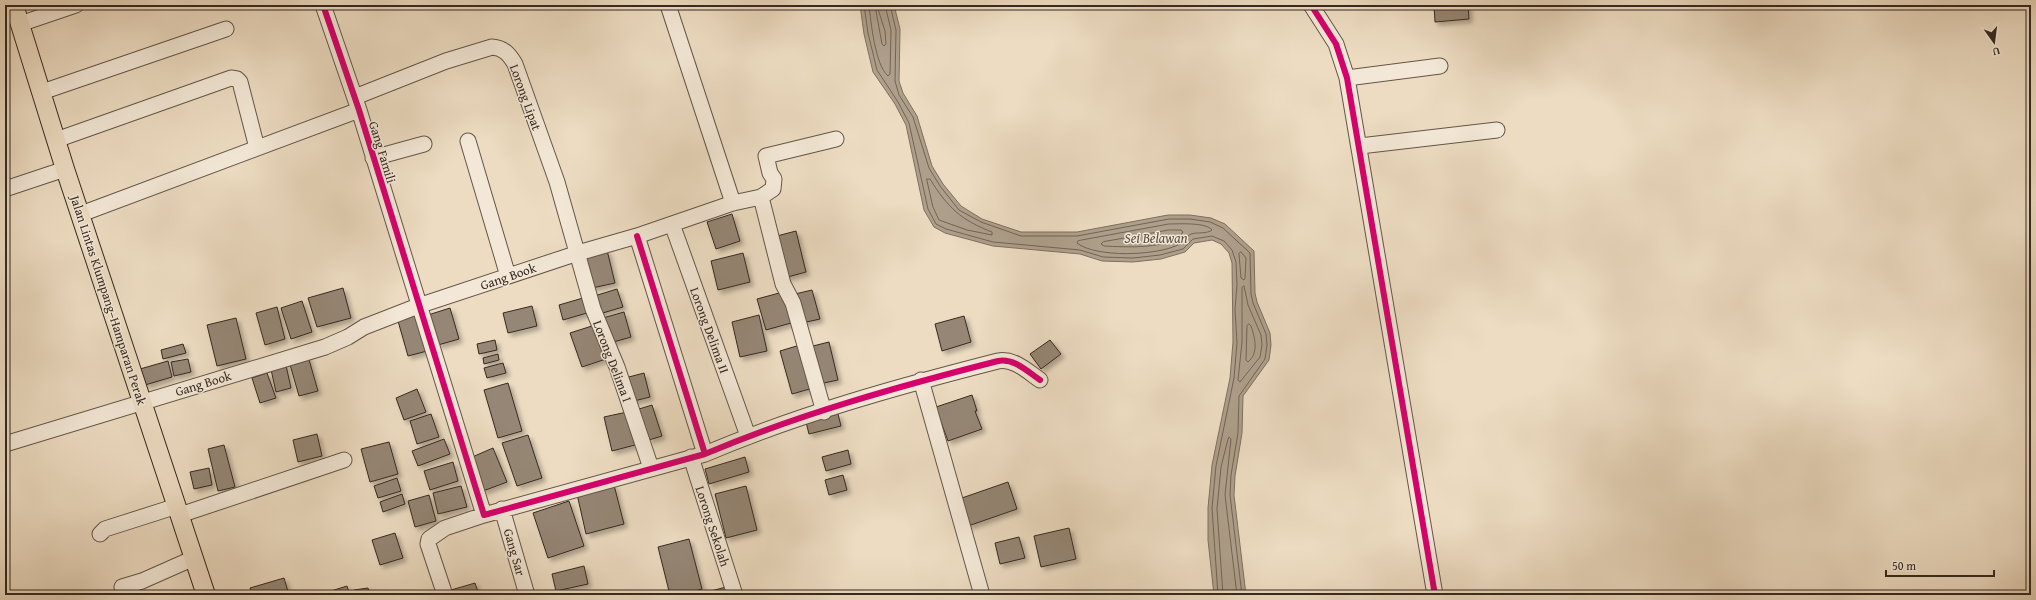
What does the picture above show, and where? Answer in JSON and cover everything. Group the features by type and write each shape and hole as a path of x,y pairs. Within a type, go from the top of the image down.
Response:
{"main road":[{"name":"Jalan Lintas Klumpang–Hamparan Perak","path":"14,5 65,169 206,595"}],"street":[{"path":"20,24 76,5"},
{"name":"Gang Famili","path":"323,5 357,104 418,306 484,515"},
{"path":"668,5 733,203"},
{"path":"1311,5 1336,44 1348,78 1435,595"},
{"path":"42,92 226,29"},
{"name":"Lorong Lipat","path":"81,214 257,148 357,104 446,61 492,47 508,53 515,64 557,182 578,253"},
{"path":"1348,78 1440,66"},
{"path":"56,140 231,78 240,82 257,148"},
{"path":"1360,146 1497,130"},
{"path":"824,412 793,303 783,284 761,197 773,189 774,179 770,173 766,156 836,139"},
{"path":"468,141 508,276"},
{"path":"373,158 424,144"},
{"path":"5,189 65,169"},
{"name":"Gang Book","path":"5,444 325,347 348,338 364,327 418,306 578,253 637,236 733,203 761,197"},
{"name":"Lorong Delima II","path":"672,224 748,436"},
{"name":"Lorong Sekolah","path":"637,236 735,595"},
{"name":"Lorong Delima I","path":"578,253 593,309 617,367 651,468"},
{"path":"445,595 428,544 429,539 445,528 502,509 698,456 748,436 921,380 1006,359 1017,364 1040,380"},
{"path":"921,380 982,595"},
{"path":"100,534 105,530 178,511 344,460"},
{"name":"Gang Sar","path":"502,509 527,595"},
{"path":"122,587 142,581 194,558"}],"water":[{"name":"Sei Belawan","path":"860,5 894,5 900,29 899,81 903,93 917,116 932,166 943,184 961,206 982,219 1021,232 1077,232 1168,215 1190,215 1211,218 1225,224 1254,251 1255,293 1257,302 1270,333 1271,345 1269,360 1243,396 1242,433 1235,476 1234,495 1246,595 1214,595 1208,540 1208,508 1212,465 1230,378 1233,342 1232,263 1229,253 1221,244 1212,240 1194,243 1185,252 1161,259 1133,262 1102,261 1080,254 993,246 945,233 934,227 924,210 906,125 895,104 873,72 864,34"}],"building":[{"path":"1434,5 1468,5 1469,19 1435,22"},
{"path":"732,214 740,241 716,249 707,222"},
{"path":"796,231 806,272 784,278 773,237"},
{"path":"607,250 615,283 592,288 584,256"},
{"path":"743,253 750,282 718,290 711,261"},
{"path":"343,288 351,318 317,327 308,298"},
{"path":"617,289 623,307 596,315 591,297"},
{"path":"812,290 820,319 802,323 795,294"},
{"path":"783,292 791,323 766,330 757,299"},
{"path":"583,298 587,313 563,320 559,305"},
{"path":"302,301 312,332 291,339 281,308"},
{"path":"532,306 537,326 508,333 503,313"},
{"path":"277,307 285,339 265,345 256,313"},
{"path":"450,308 459,339 438,345 428,315"},
{"path":"624,312 631,337 610,343 603,318"},
{"path":"417,315 427,351 408,356 398,321"},
{"path":"759,315 767,351 740,357 732,322"},
{"path":"964,316 971,342 942,351 935,324"},
{"path":"236,318 246,359 217,366 207,325"},
{"path":"595,325 606,359 582,367 570,333"},
{"path":"495,340 497,350 479,354 477,344"},
{"path":"1050,340 1061,354 1041,369 1030,354"},
{"path":"829,342 838,380 819,384 809,347"},
{"path":"183,344 186,353 163,359 161,350"},
{"path":"800,345 813,388 792,394 780,351"},
{"path":"498,354 499,360 484,364 483,358"},
{"path":"308,356 318,391 299,396 289,361"},
{"path":"188,359 191,372 174,376 171,362"},
{"path":"168,361 172,377 145,385 140,369"},
{"path":"285,361 291,388 276,392 270,365"},
{"path":"503,363 506,373 487,378 484,368"},
{"path":"267,373 276,398 260,403 252,378"},
{"path":"644,373 650,397 630,402 625,378"},
{"path":"508,383 522,431 498,438 484,390"},
{"path":"417,389 426,412 404,420 396,398"},
{"path":"972,395 977,411 975,411 982,429 948,441 941,422 938,423 933,408"},
{"path":"652,405 662,436 649,440 639,409"},
{"path":"627,412 635,445 612,451 604,417"},
{"path":"431,414 439,437 417,444 410,421"},
{"path":"838,414 841,426 809,434 806,422"},
{"path":"317,434 322,456 298,462 293,440"},
{"path":"528,435 542,478 517,486 502,443"},
{"path":"444,439 450,454 418,466 412,451"},
{"path":"389,442 398,474 370,482 361,449"},
{"path":"224,445 235,487 218,491 208,449"},
{"path":"493,448 507,482 483,491 470,458"},
{"path":"848,450 851,464 826,471 822,457"},
{"path":"745,457 749,472 709,484 705,469"},
{"path":"453,462 458,481 430,490 424,471"},
{"path":"209,468 212,485 194,489 190,472"},
{"path":"843,475 847,490 829,495 825,480"},
{"path":"397,478 401,491 378,498 374,486"},
{"path":"1008,482 1017,509 968,526 959,499"},
{"path":"614,485 624,524 586,534 577,494"},
{"path":"461,486 467,507 438,514 433,493"},
{"path":"746,486 757,530 726,538 715,494"},
{"path":"402,494 405,504 383,512 380,502"},
{"path":"429,495 436,521 415,527 408,501"},
{"path":"569,501 584,546 548,558 533,513"},
{"path":"1069,528 1076,559 1041,567 1034,536"},
{"path":"395,533 403,558 380,565 372,540"},
{"path":"1019,537 1025,558 1000,564 995,543"},
{"path":"689,539 702,589 681,595 670,595 658,547"},
{"path":"584,566 588,584 556,591 552,574"},
{"path":"284,578 289,595 252,595 250,588"},
{"path":"475,583 479,595 453,595 451,590"},
{"path":"347,586 350,595 332,595 331,591"},
{"path":"726,587 728,595 696,595"},
{"path":"368,588 370,595 355,595 354,590"}],"cycle path":[{"path":"323,5 359,110 484,515 705,454 637,236"},
{"path":"1311,5 1336,44 1347,78 1435,595"},
{"path":"705,454 777,426 850,402 924,380 998,361 1009,361 1015,363 1040,380"}]}
